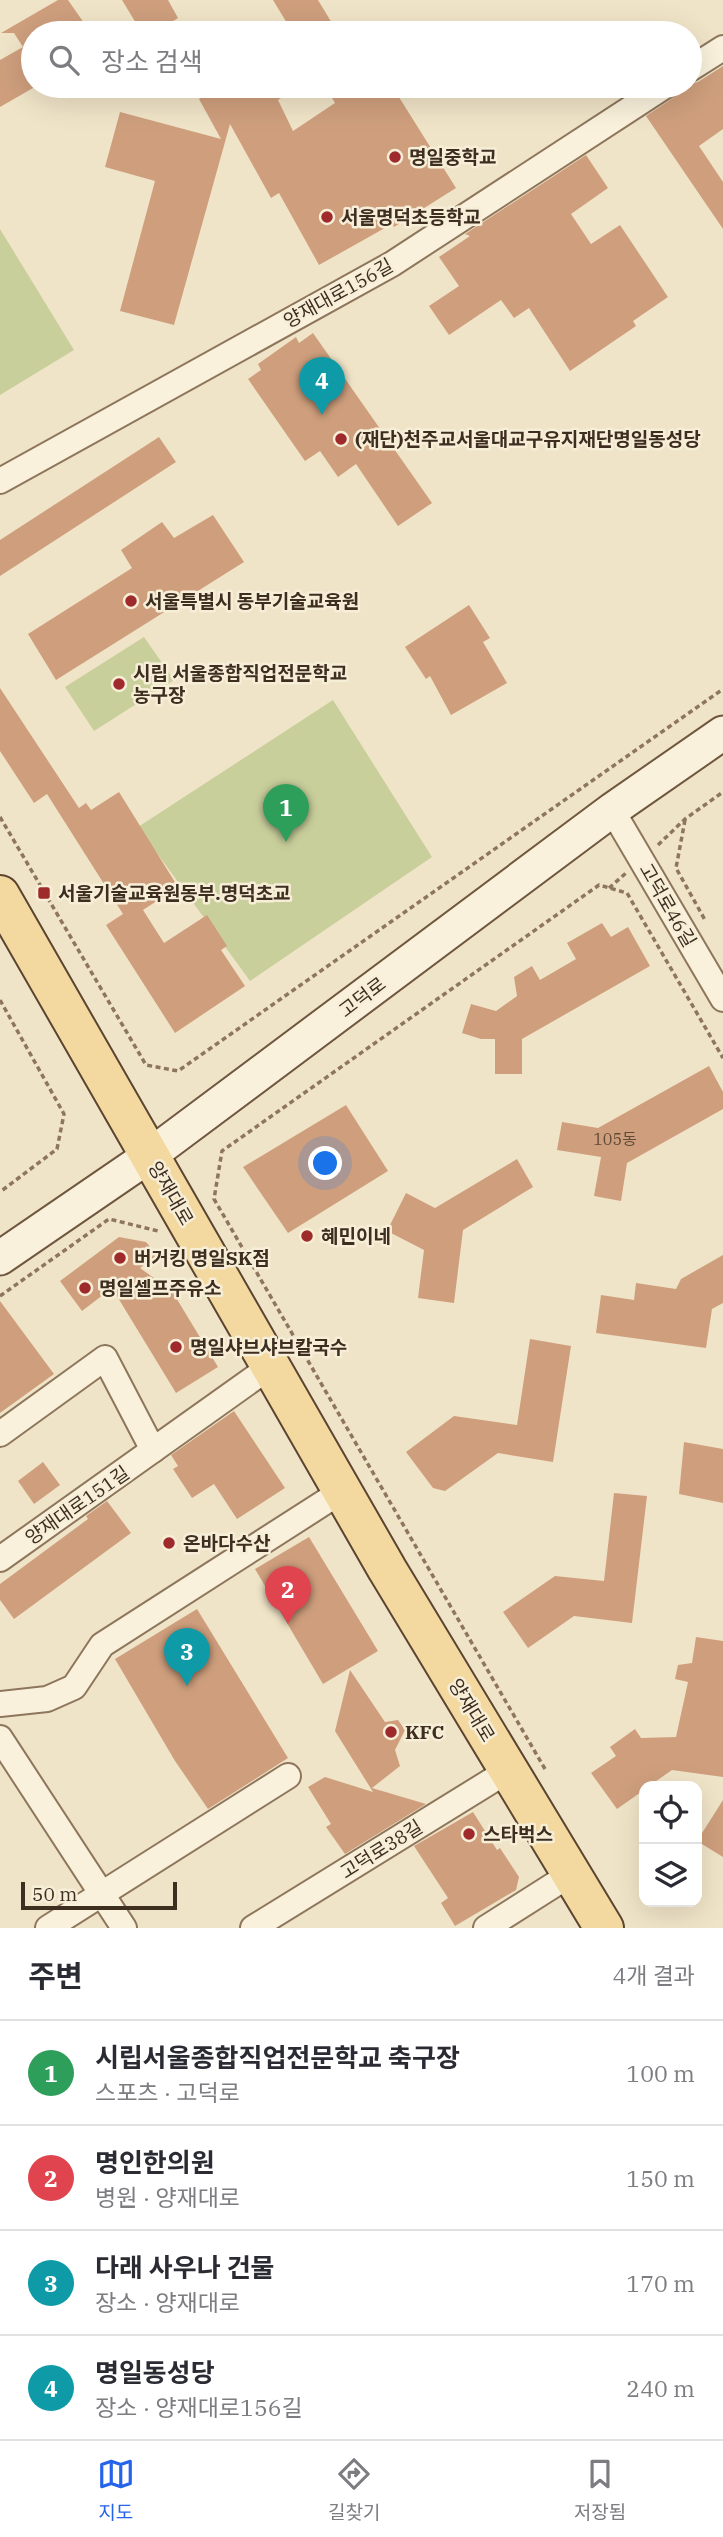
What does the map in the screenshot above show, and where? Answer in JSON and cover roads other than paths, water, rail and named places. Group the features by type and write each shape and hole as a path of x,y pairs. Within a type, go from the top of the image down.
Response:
{"main road":[{"name":"고덕로","path":"0,1258 149,1156 612,810 723,733"},
{"name":"양재대로","path":"0,895 342,1490 527,1770 571,1874 604,1928"}],"street":[{"path":"702,61 723,48"},
{"name":"양재대로156길","path":"0,481 392,264 647,98"},
{"name":"고덕로46길","path":"612,810 723,999"},
{"path":"0,1434 105,1358 153,1450"},
{"name":"양재대로151길","path":"0,1559 271,1366"},
{"path":"0,1704 47,1699 74,1687 102,1645 342,1490"},
{"path":"0,1738 124,1928"},
{"name":"고덕로38길","path":"253,1928 527,1770"},
{"path":"48,1928 288,1776"},
{"path":"486,1928 571,1874"}],"place":[{"name":"명일중학교","path":"395,157"},
{"name":"서울명덕초등학교","path":"327,217"},
{"name":"명일동성당","path":"322,415"},
{"name":"(재단)천주교서울대교구유지재단명일동성당","path":"341,439"},
{"name":"서울특별시 동부기술교육원","path":"131,601"},
{"name":"시립 서울종합직업전문학교 농구장","path":"119,684"},
{"name":"시립서울종합직업전문학교 축구장","path":"286,842"},
{"name":"서울기술교육원동부.명덕초교","path":"44,893"},
{"name":"혜민이네","path":"307,1236"},
{"name":"버거킹 명일SK점","path":"120,1258"},
{"name":"명일셀프주유소","path":"85,1288"},
{"name":"명일샤브샤브칼국수","path":"176,1347"},
{"name":"온바다수산","path":"169,1543"},
{"name":"명인한의원","path":"288,1624"},
{"name":"다래 사우나 건물","path":"187,1686"},
{"name":"KFC","path":"391,1732"},
{"name":"스타벅스","path":"469,1834"}]}
